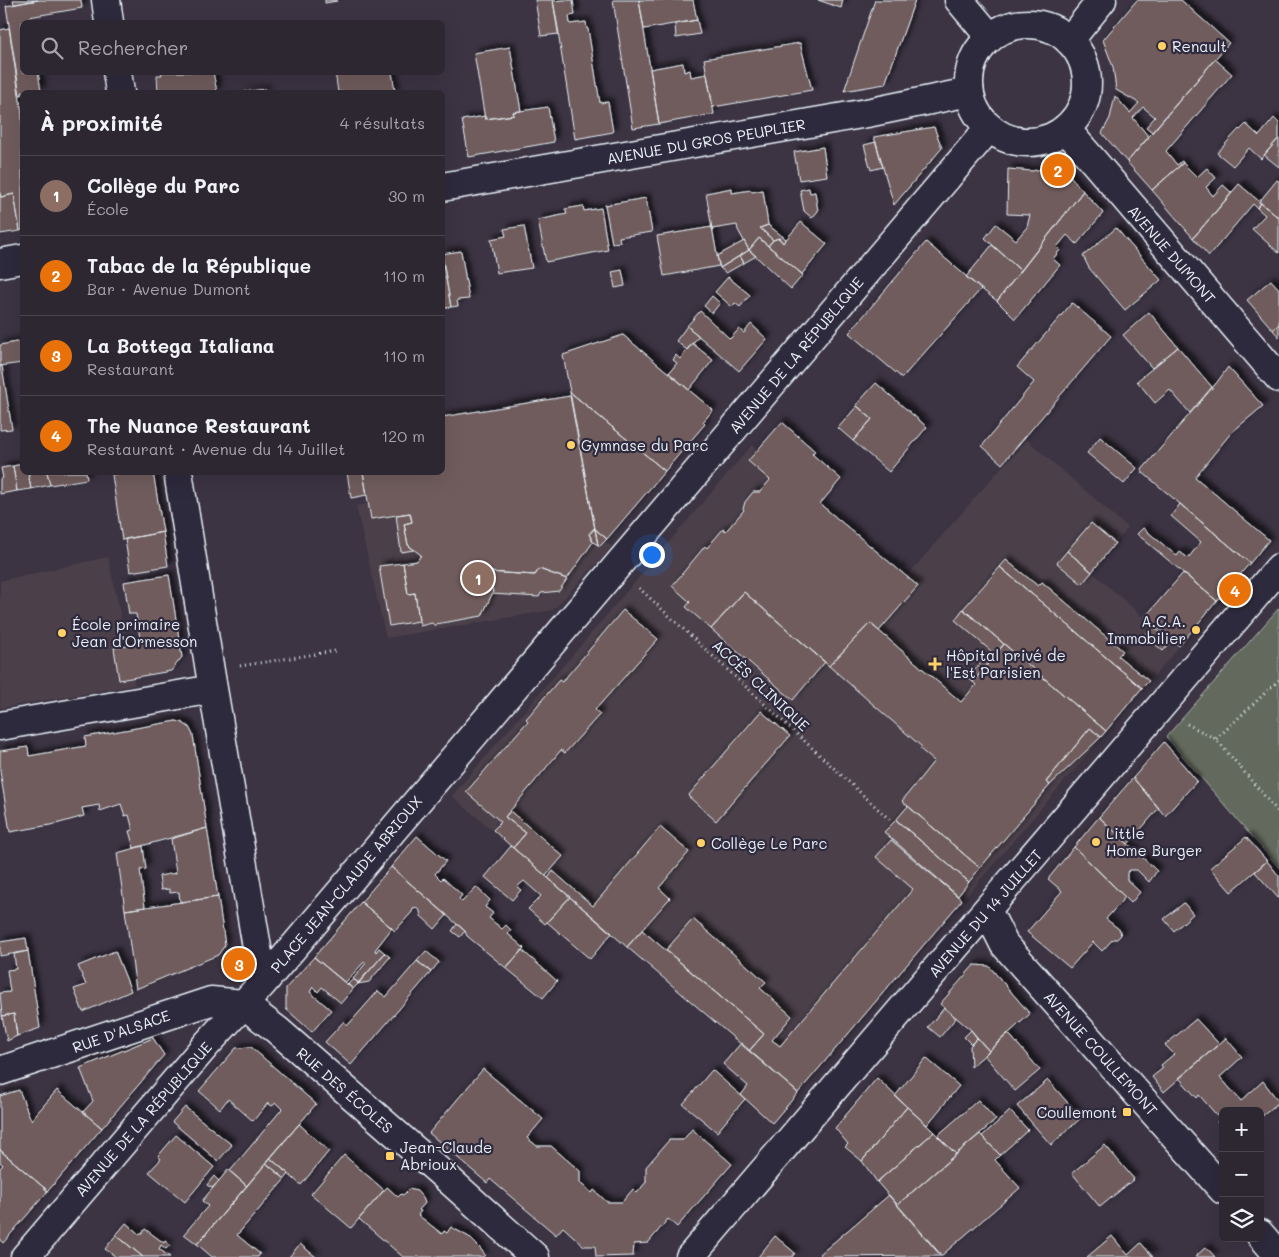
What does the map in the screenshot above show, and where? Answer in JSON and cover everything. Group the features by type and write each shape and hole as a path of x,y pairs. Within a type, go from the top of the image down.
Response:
{"street":[{"path":"106,0 109,20"},
{"path":"959,0 990,37"},
{"path":"1070,41 1102,0"},
{"path":"1022,24 1039,25 1056,31 1070,41 1081,57 1087,76 1086,95 1079,114 1066,129 1052,138 1036,142 1019,142 1003,137 989,128 972,106 969,92 969,77 972,62 980,48 990,37 1005,28 1022,24"},
{"path":"117,75 120,90"},
{"name":"AVENUE DU GROS PEUPLIER","path":"445,186 867,113 969,92"},
{"name":"AVENUE DE LA RÉPUBLIQUE","path":"565,628 989,128"},
{"name":"AVENUE DUMONT","path":"1066,129 1279,378"},
{"path":"0,263 20,259"},
{"name":"PLACE JEAN-CLAUDE ABRIOUX","path":"178,475 262,983"},
{"name":"AVENUE DU 14 JUILLET","path":"690,1257 1279,568"},
{"name":"PLACE JEAN-CLAUDE ABRIOUX","path":"262,983 565,628"},
{"path":"0,726 211,680"},
{"name":"AVENUE COULLEMONT","path":"987,910 1004,944 1219,1186"},
{"name":"AVENUE DE LA RÉPUBLIQUE","path":"25,1257 262,983"},
{"name":"RUE D'ALSACE","path":"0,1071 211,1001 243,1004"},
{"name":"RUE DES ÉCOLES","path":"243,1004 299,1049 535,1257"},
{"path":"1264,1239 1279,1256"}],"path":[{"name":"ACCÈS CLINIQUE","path":"616,567 890,820"},
{"path":"211,680 335,651"},
{"path":"1279,680 1216,739 1279,813"}],"shaded area":[{"path":"1026,439 1128,528 1092,572 1178,648 799,1092 452,796 752,445 907,576"},
{"path":"526,476 612,547 553,610 386,638 356,506"},
{"name":"École primaire Jean d'Ormesson","path":"108,557 135,685 0,708 0,581"}],"green space":[{"path":"1279,608 1279,868 1166,737"}],"building":[{"path":"13,0 38,0 14,4"},
{"path":"38,0 81,0 82,8 29,17 30,20 20,20 20,75 38,75 41,90 20,90 20,95 6,6"},
{"path":"325,0 336,0 337,1 325,3"},
{"path":"535,0 553,0 559,34 541,36"},
{"path":"573,0 575,15 569,16 570,24 586,22 600,103 608,102 613,132 575,139 553,1"},
{"path":"613,0 639,0 659,124 633,128"},
{"path":"639,0 693,0 697,20 644,29"},
{"path":"818,0 843,0 841,8"},
{"path":"875,0 915,0 885,84 844,91"},
{"path":"1137,0 1181,0 1229,43 1152,132 1146,127 1155,117 1143,107 1133,118 1149,137 1127,162 1102,133 1110,118 1115,96 1130,113 1139,103 1116,90 1113,67 1103,40"},
{"path":"697,20 700,34 676,38 675,24"},
{"path":"9,28 20,101 20,231 14,194 1,197 0,194 0,30"},
{"path":"800,43 812,90 713,107 704,59"},
{"path":"510,47 521,111 513,112 514,115 485,119 474,53"},
{"path":"1215,59 1232,74 1166,151 1177,165 1182,161 1183,163 1152,190 1127,162"},
{"path":"683,63 684,72 690,70 691,77 707,74 714,114 659,124 650,69"},
{"path":"157,75 214,75 217,90 158,90"},
{"path":"335,75 392,75 395,90 338,90"},
{"path":"548,107 554,142 469,157 462,120 485,116 485,119 514,115 513,112"},
{"path":"1274,118 1279,123 1279,138 1261,159 1249,148 1233,166 1217,153 1246,124 1259,136"},
{"path":"934,127 942,148 894,205 874,137"},
{"path":"1279,138 1279,167 1264,155"},
{"path":"876,142 883,167 871,170 864,145"},
{"path":"823,147 827,176 799,180 794,152"},
{"path":"1183,163 1197,177 1207,168 1216,178 1206,187 1213,196 1223,185 1232,193 1193,238 1152,190"},
{"path":"1061,165 1083,191 1021,271 985,238 996,224 1016,240 1027,227 1030,215 1007,214 1008,169 1032,171"},
{"path":"1277,180 1279,181 1279,218 1259,202"},
{"path":"1239,184 1261,203 1257,208 1253,204 1209,256 1193,238"},
{"path":"732,188 732,193 763,190 768,225 760,228 773,240 768,246 759,238 749,250 737,225 712,229 706,193"},
{"path":"809,188 810,193 815,192 818,211 812,218 804,211 800,190"},
{"path":"1083,191 1103,213 1077,244 1067,235 1057,247 1060,250 1053,259 1060,265 1015,319 997,301"},
{"path":"0,194 1,197 14,194 20,231 0,234"},
{"path":"646,198 652,232 619,237 620,242 612,243 605,205"},
{"path":"1261,203 1279,218 1279,253 1252,229 1265,215 1257,208"},
{"path":"583,206 584,211 601,208 608,250 546,262 538,220 567,214 565,209"},
{"path":"801,222 827,244 802,274 768,246 773,240 779,238 783,243"},
{"path":"768,225 786,239 783,243 779,238 773,240 760,228"},
{"path":"524,226 532,268 497,273 491,239 506,236 504,229"},
{"path":"712,227 719,266 664,276 657,236"},
{"path":"1116,228 1161,280 1125,310 1089,268 1083,256"},
{"path":"759,238 803,275 791,289 749,250"},
{"path":"744,241 749,250 720,268 717,256"},
{"path":"926,242 981,289 902,378 849,333"},
{"path":"992,245 1021,271 997,301 966,277"},
{"path":"749,250 756,256 744,263 740,256"},
{"path":"461,251 469,299 457,300 458,306 451,307 445,272 445,254"},
{"path":"740,256 744,263 726,273 720,268"},
{"path":"622,270 625,286 615,288 612,272"},
{"path":"445,274 451,307 445,308"},
{"path":"728,277 750,295 740,307 735,303 732,307 715,292"},
{"path":"1271,280 1279,289 1279,324 1273,330 1247,300"},
{"path":"712,296 720,303 712,313 704,306"},
{"path":"1072,303 1111,336 1002,464 982,446 1034,382 1017,367"},
{"path":"700,311 730,339 739,329 744,333 751,324 767,339 739,371 687,326"},
{"path":"1149,312 1178,347 1152,368 1123,335"},
{"path":"1279,324 1279,337 1273,330"},
{"path":"687,326 699,336 687,350 676,341"},
{"path":"623,335 713,410 703,422 705,424 665,471 570,392 563,355"},
{"path":"20,341 20,363 0,366 0,345"},
{"path":"692,343 713,360 689,390 669,373 677,363 673,360 676,355 680,359"},
{"path":"1178,347 1212,387 1190,413 1170,390 1155,403 1137,381"},
{"path":"0,366 2,366 12,429 0,430"},
{"path":"1228,367 1263,406 1231,433 1195,477 1269,540 1250,563 1141,471"},
{"path":"876,383 927,427 889,472 853,441 872,419 856,405"},
{"path":"570,392 665,471 607,539 595,529"},
{"path":"570,396 595,529 589,534 593,542 567,579 539,569 535,575 488,572 493,592 482,616 436,624 435,626 432,623 420,626 415,593 408,594 403,563 417,561 421,555 408,545 404,524 412,522 410,513 371,519 364,475 445,475 445,417"},
{"path":"857,406 872,419 853,441 838,428"},
{"path":"782,422 815,451 812,454 841,479 820,504 918,586 879,631 870,623 829,666 744,592 711,629 686,607 690,602 672,586 705,546 707,548 723,529 726,531 744,510 745,502 753,492 760,492 770,480 748,461"},
{"path":"1100,437 1137,468 1124,484 1087,453"},
{"path":"20,464 20,475 29,475 31,489 17,491 13,466"},
{"path":"13,466 17,491 0,494 0,479 3,478 1,468"},
{"path":"29,475 48,475 50,485 31,489"},
{"path":"48,475 86,475 87,479 50,485"},
{"path":"112,475 154,475 163,532 122,540"},
{"path":"347,475 364,475 367,495 351,498"},
{"path":"1180,504 1250,563 1217,601 1137,534 1143,528 1177,556 1180,552 1188,558 1201,542 1171,516"},
{"path":"410,513 412,522 404,524 408,545 414,550 401,552 396,515"},
{"path":"1091,523 1115,543 1092,572 1067,551"},
{"path":"594,528 598,545 593,542 589,534"},
{"path":"595,529 607,539 600,546 598,545"},
{"path":"163,532 168,566 130,572 125,539"},
{"path":"1067,551 1092,572 1082,584 1057,563"},
{"path":"1006,560 1038,586 1042,582 1123,651 1118,656 1149,681 1142,688 1000,567"},
{"path":"403,563 408,594 415,593 419,621 389,626 379,566"},
{"path":"1000,567 1142,688 1106,731 963,609"},
{"path":"539,569 567,579 559,591 541,593 539,597 492,594 488,572 535,575"},
{"path":"1183,573 1217,601 1179,646 1145,617"},
{"path":"169,575 182,657 171,671 119,680 114,648 141,644 136,614 129,614 124,582"},
{"path":"744,592 825,662 793,700 711,629"},
{"path":"963,609 1004,644 973,682 968,678 991,651 955,620"},
{"path":"623,610 658,639 595,710 600,714 565,753 561,750 505,817 526,833 513,848 493,830 501,822 466,792 528,721 526,719 559,680 562,682"},
{"path":"870,623 961,702 976,685 973,682 1004,644 1106,731 1101,737 1090,728 1046,782 1050,785 980,868 902,801 934,761 920,749 922,747 829,666"},
{"path":"1153,626 1171,642 1163,651 1145,635"},
{"path":"761,711 790,736 716,821 688,796"},
{"path":"176,721 189,727 193,735 207,828 134,848 129,831 133,830 129,815 125,816 121,804 100,811 99,805 82,808 84,816 56,824 10,832 0,771 0,751 28,747 29,756 86,746 85,737"},
{"path":"1090,728 1101,737 1050,785 1046,782"},
{"path":"1164,742 1197,781 1165,816 1133,778"},
{"path":"1133,778 1159,808 1128,844 1099,817"},
{"path":"908,806 980,868 969,882 896,820"},
{"path":"510,811 563,856 546,876 513,848 526,833 505,817"},
{"path":"1099,817 1157,871 1149,882 1137,870 1130,870 1127,873 1127,880 1140,892 1131,903 1074,847"},
{"path":"896,820 969,882 958,896 884,832"},
{"path":"660,827 689,852 659,888 670,898 627,947 548,878 553,871 593,906"},
{"path":"207,828 218,897 180,902 179,892 170,893 169,889 161,890 159,876 176,873 171,839"},
{"path":"417,836 446,861 435,874 441,880 443,878 462,895 459,899 462,902 476,887 490,900 485,907 493,913 489,918 502,929 506,925 511,930 508,934 524,948 506,968 467,936 465,931 391,867"},
{"path":"1246,837 1267,861 1231,892 1210,868"},
{"path":"891,840 962,900 798,1093 749,1051 764,1034 666,950 693,919 766,982 760,988 792,1016 772,1040 780,1046 913,889 876,857"},
{"path":"143,846 146,869 140,870 145,907 125,910 117,853"},
{"path":"511,846 570,897 545,924 528,909 541,896 524,881 517,887 521,890 512,900 485,877"},
{"path":"1074,847 1125,897 1106,919 1120,930 1121,935 1117,939 1113,939 1102,951 1093,942 1070,968 1027,932 1062,891 1048,879"},
{"path":"1267,861 1279,876 1279,899 1255,872"},
{"path":"391,867 447,915 435,929 421,916 418,908 413,909 395,931 361,902"},
{"path":"218,897 225,945 218,955 136,989 125,910"},
{"path":"570,897 612,933 590,959 547,922"},
{"path":"361,902 392,928 375,950 376,952 379,948 385,953 359,983 353,979 366,963 364,962 345,983 314,957"},
{"path":"1184,903 1193,914 1174,931 1164,919"},
{"path":"457,924 465,931 460,937 452,931"},
{"path":"642,930 764,1034 749,1051 627,947"},
{"path":"26,938 28,951 0,956 0,942"},
{"path":"522,950 557,981 543,998 506,968"},
{"path":"28,951 40,1028 17,1036 14,1014 2,1016 0,993 10,992 7,970 16,969 14,954"},
{"path":"115,951 131,991 83,1012 74,989 86,985 78,966"},
{"path":"426,951 439,962 431,972 417,961"},
{"path":"385,953 390,957 369,982 357,984"},
{"path":"314,957 353,989 341,1003 322,987 318,992 313,987 310,992 331,1010 312,1032 286,1009 286,988"},
{"path":"417,961 431,972 351,1065 325,1042 344,1021 348,1025 378,991 386,997"},
{"path":"974,965 989,966 1030,1014 989,1051 971,1030 940,1004"},
{"path":"353,979 359,983 353,989 348,984"},
{"path":"944,1008 956,1018 940,1037 928,1027"},
{"path":"14,1014 17,1036 7,1041 2,1016"},
{"path":"1196,1019 1219,1044 1164,1092 1152,1077 1163,1068 1161,1065 1174,1054 1165,1045"},
{"path":"971,1030 977,1038 971,1044 964,1037"},
{"path":"1008,1033 1040,1070 1015,1091 984,1055"},
{"path":"153,1038 164,1055 102,1128 83,1112 93,1101 80,1068"},
{"path":"977,1038 989,1051 971,1067 970,1046"},
{"path":"1226,1038 1242,1057 1220,1077 1241,1101 1263,1081 1279,1102 1264,1115 1264,1107 1219,1107 1219,1118 1199,1095 1197,1098 1179,1078"},
{"path":"741,1043 798,1093 772,1123 741,1095 748,1086 723,1064"},
{"path":"251,1047 316,1104 247,1186 230,1171 282,1109 276,1103 272,1106 268,1103 253,1121 228,1099 220,1109 199,1091 236,1048"},
{"path":"926,1058 959,1086 927,1125 895,1096"},
{"path":"483,1069 543,1119 527,1138 537,1146 551,1146 580,1171 580,1183 592,1193 594,1190 607,1202 622,1202 633,1189 637,1193 646,1182 646,1167 669,1140 683,1140 692,1129 732,1164 677,1227 668,1219 648,1243 634,1244 633,1256 596,1257 595,1246 584,1246 563,1227 556,1235 490,1179 487,1183 429,1133"},
{"path":"712,1070 745,1099 717,1132 683,1104"},
{"path":"877,1078 907,1107 862,1161 845,1147 848,1144 835,1128"},
{"path":"1048,1080 1081,1118 1051,1145 1017,1106"},
{"path":"19,1090 31,1120 57,1090 102,1128 48,1191 0,1149 0,1096"},
{"path":"978,1100 996,1120 956,1154 937,1136"},
{"path":"185,1107 232,1145 218,1161 172,1122"},
{"path":"907,1107 934,1132 877,1182 862,1161"},
{"path":"1010,1111 1028,1130 1000,1155 982,1136"},
{"path":"299,1124 329,1151 301,1185 270,1158"},
{"path":"934,1132 956,1154 897,1205 877,1182"},
{"path":"980,1134 1000,1155 995,1160 1020,1188 941,1256 897,1205"},
{"path":"176,1135 214,1167 185,1202 149,1172 161,1159 158,1156"},
{"path":"1105,1145 1134,1179 1100,1207 1072,1173"},
{"path":"0,1149 48,1191 3,1243 0,1240 0,1168 3,1165 0,1162"},
{"path":"344,1155 384,1190 351,1228 311,1194"},
{"path":"270,1158 289,1174 285,1179 266,1163"},
{"path":"266,1163 285,1179 237,1235 260,1254 258,1257 212,1257 197,1244"},
{"path":"228,1170 247,1186 197,1244 184,1234 208,1206 202,1201"},
{"path":"214,1176 219,1181 212,1188 207,1185"},
{"path":"387,1187 398,1197 409,1189 417,1191 425,1203 419,1210 421,1211 418,1215 442,1234 444,1231 447,1233 451,1227 469,1237 485,1255 483,1257 403,1257 359,1219"},
{"path":"889,1195 942,1256 822,1257 820,1254"},
{"path":"126,1223 140,1235 145,1229 164,1243 165,1241 170,1245 166,1249 161,1245 159,1249 170,1257 143,1257 116,1235"},
{"path":"116,1235 143,1257 116,1257 105,1249"},
{"path":"775,1236 795,1253 792,1257 758,1257"},
{"path":"1112,1236 1128,1255 1141,1243 1153,1257 1087,1257"},
{"path":"300,1244 316,1257 289,1257"},
{"path":"1206,1247 1215,1257 1195,1257"}],"place":[{"name":"Renault","path":"1162,46"},
{"name":"Tabac de la République","path":"1058,170"},
{"name":"Gymnase du Parc","path":"571,445"},
{"name":"Collège du Parc","path":"478,578"},
{"name":"The Nuance Restaurant","path":"1235,590"},
{"name":"A.C.A. Immobilier","path":"1196,630"},
{"name":"École primaire Jean d'Ormesson","path":"62,633"},
{"name":"Hôpital privé de l'Est Parisien","path":"935,664"},
{"name":"Little Home Burger","path":"1096,842"},
{"name":"Collège Le Parc","path":"701,843"},
{"name":"La Bottega Italiana","path":"239,964"},
{"name":"Coullemont","path":"1127,1112"},
{"name":"Jean-Claude Abrioux","path":"390,1156"}]}
